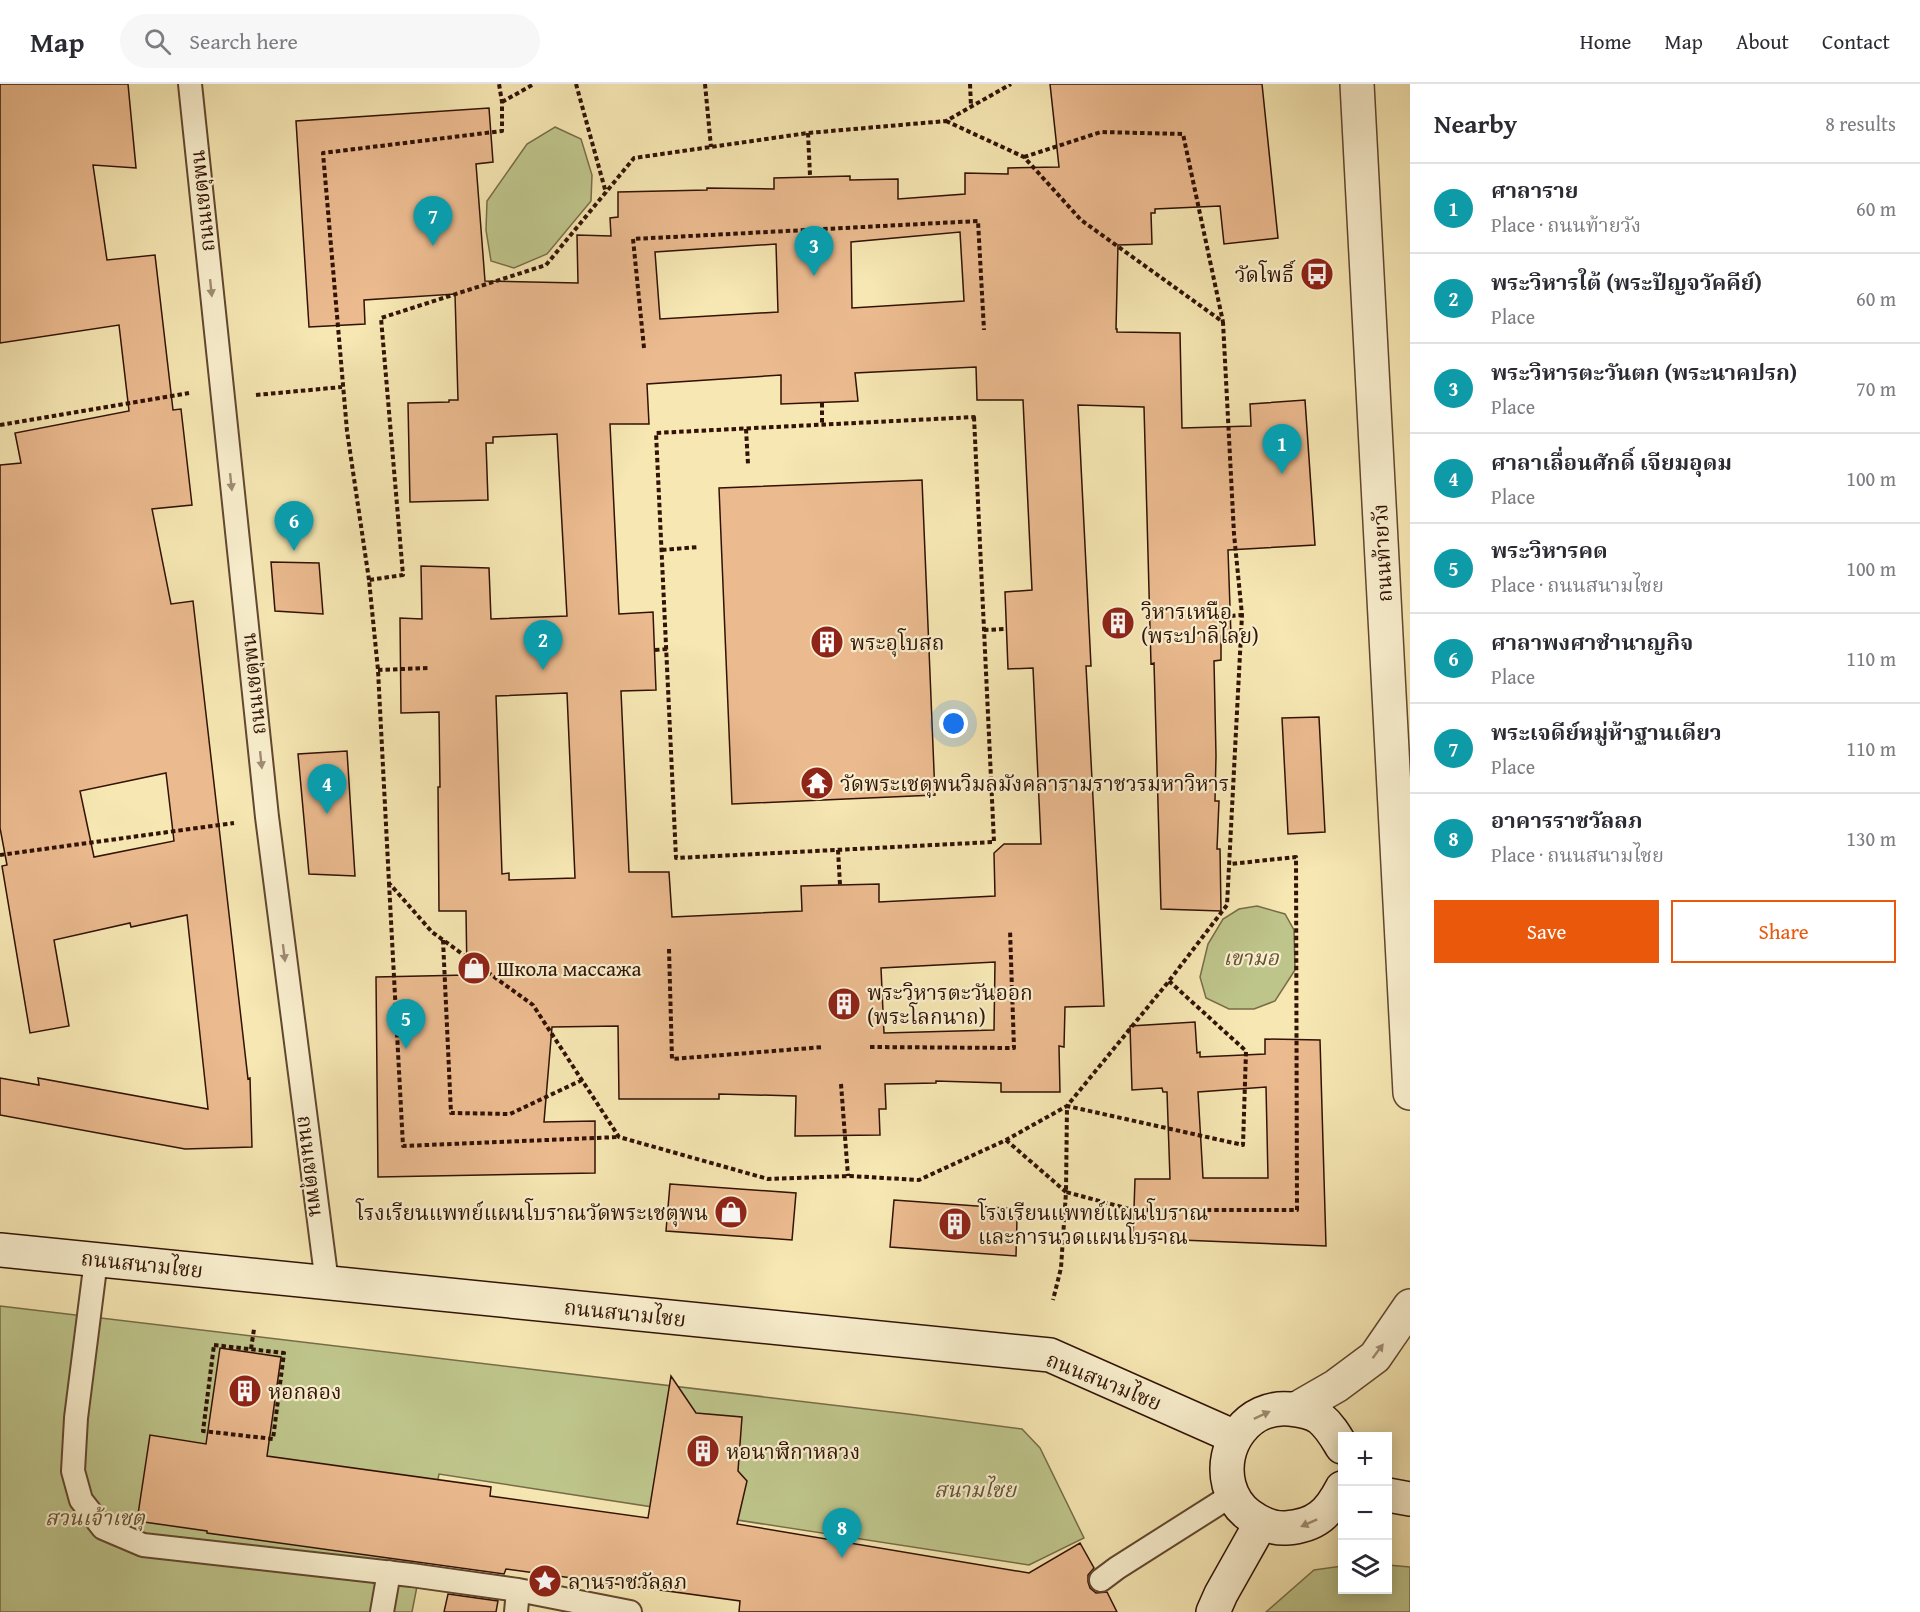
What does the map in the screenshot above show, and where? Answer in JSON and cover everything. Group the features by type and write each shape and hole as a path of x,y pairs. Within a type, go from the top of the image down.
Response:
{"main road":[{"name":"ถนนท้ายวัง","path":"1357,84 1410,1093"},
{"name":"ถนนสนามไชย","path":"0,1250 1050,1355 1235,1437"},
{"path":"1296,1409 1336,1386 1375,1357 1410,1306"},
{"path":"1338,1440 1333,1431 1319,1417 1296,1409 1282,1408 1264,1412 1247,1422 1235,1437 1227,1455 1227,1475 1232,1495 1244,1511 1261,1523 1281,1528 1301,1527 1319,1518 1334,1504 1338,1496"},
{"path":"1392,1496 1410,1499"},
{"path":"1213,1612 1261,1523"}],"lane":[{"name":"ถนนเชตุพน","path":"190,84 267,817 327,1283"},
{"path":"96,1260 75,1418 73,1471 81,1500 104,1528 143,1545 389,1572 517,1601 630,1612"},
{"path":"1101,1580 1232,1495"},
{"path":"382,1612 389,1572"}],"path":[{"path":"499,84 502,102 502,131 323,153 342,387 369,580 378,670 403,1146 619,1137 768,1179 849,1176 919,1180 1006,1140 1067,1107 1227,905 1242,615 1234,534 1223,322 1183,134 1101,132 1024,157"},
{"path":"502,102 534,84"},
{"path":"576,84 606,193"},
{"path":"705,84 711,147"},
{"path":"970,84 971,106"},
{"path":"369,580 403,574 381,318 546,265 634,158 808,133 946,121 1011,84"},
{"path":"946,121 1024,157 1081,220 1223,322"},
{"path":"808,133 810,175"},
{"path":"644,348 633,239 812,228 978,221 984,330"},
{"path":"246,394 342,387"},
{"path":"0,425 192,393"},
{"path":"822,403 822,425"},
{"path":"974,417 994,842 676,858 656,433 822,425 974,417"},
{"path":"746,429 748,464"},
{"path":"662,550 698,547"},
{"path":"1231,616 1242,615"},
{"path":"984,630 1006,630"},
{"path":"655,650 666,649"},
{"path":"378,670 428,668"},
{"path":"0,855 224,825"},
{"path":"837,850 840,885"},
{"path":"1006,1140 1066,1192 1133,1210 1297,1210 1296,856 1230,864"},
{"path":"389,883 432,932 533,1005 619,1137"},
{"path":"870,1047 1014,1048 1010,930"},
{"path":"442,939 451,1113 510,1114 582,1080"},
{"path":"669,949 672,1059 824,1047"},
{"path":"1067,1107 1243,1145 1246,1051 1169,981"},
{"path":"841,1084 849,1176"},
{"path":"1053,1300 1061,1268 1066,1192 1067,1107"},
{"path":"251,1349 254,1329"},
{"path":"214,1345 251,1349 284,1353 273,1439 203,1431 214,1345"}],"green space":[{"path":"555,127 581,139 592,175 591,201 547,254 514,268 491,261 486,230 487,201 527,144"},
{"name":"เขามอ","path":"1257,906 1285,914 1294,930 1295,970 1275,1001 1254,1009 1229,1009 1206,998 1200,977 1208,944 1223,919 1239,909"},
{"name":"สนามไชย","path":"0,1306 1022,1429 1040,1448 1084,1538 1029,1565 439,1474 412,1612 0,1612"},
{"path":"1392,1565 1410,1567 1410,1612 1266,1612 1314,1570 1338,1567 1338,1594 1392,1594"}],"building":[{"path":"0,84 128,84 136,168 93,165 107,260 155,255 173,410 181,409 192,505 152,509 171,604 193,601 248,1079 250,1078 252,1147 185,1149 0,1115 0,1078 39,1085 38,1078 208,1109 187,915 131,927 130,923 54,940 69,1026 30,1033 2,866 7,865 0,828 0,465 21,463 15,433 129,411 119,325 0,343","holes":["166,773 174,841 94,857 80,791"]},
{"path":"1050,84 1262,84 1278,238 1224,244 1220,206 1155,209 1155,213 1151,213 1152,244 1118,245 1117,332 1180,333 1182,428 1251,426 1250,404 1305,400 1315,545 1228,550 1231,636 1221,636 1221,660 1214,661 1215,801 1219,801 1217,849 1220,849 1221,911 1161,909 1144,407 1078,405 1091,666 1086,666 1104,1006 1065,1007 1064,1047 1059,1046 1060,1092 1001,1092 1001,1083 936,1081 936,1083 885,1084 886,1109 879,1109 880,1135 795,1136 796,1096 719,1094 719,1099 619,1099 618,1026 552,1027 544,1122 595,1121 595,1173 378,1177 376,977 467,975 466,911 439,911 439,712 401,713 400,618 422,619 421,566 489,568 491,619 567,616 557,434 493,437 493,443 486,443 488,500 410,502 408,403 458,400 455,294 364,300 365,324 309,327 296,121 489,108 493,162 476,164 485,281 578,283 577,235 611,236 610,218 618,217 618,192 707,190 707,188 774,189 774,178 850,176 850,180 898,179 898,199 965,194 965,173 1008,174 1008,168 1059,167","holes":["960,232 964,301 852,308 851,242","776,244 778,312 660,319 655,252","976,367 977,400 1023,400 1032,590 1005,592 1008,669 1033,668 1041,844 1004,844 994,853 995,896 879,902 879,884 801,886 802,911 672,917 669,872 629,872 621,691 656,690 653,612 619,614 610,424 649,424 647,384 781,375 781,404 858,401 855,373","567,693 575,878 509,880 509,873 502,874 496,696","995,962 994,1030 884,1033 881,968"]},
{"name":"พระอุโบสถ","path":"922,480 935,795 732,804 719,488"},
{"path":"271,562 319,563 323,614 275,611"},
{"path":"1319,717 1325,832 1288,834 1282,718"},
{"path":"347,751 355,876 309,874 298,754"},
{"path":"1195,1022 1197,1053 1200,1052 1200,1057 1265,1054 1265,1039 1320,1040 1326,1246 1133,1238 1135,1179 1170,1179 1167,1092 1163,1092 1162,1088 1132,1090 1130,1026","holes":["1266,1087 1268,1178 1203,1178 1198,1092"]},
{"name":"โรงเรียนแพทย์แผนโบราณวัดพระเชตุพน","path":"670,1184 796,1193 792,1240 666,1231"},
{"name":"โรงเรียนแพทย์แผนโบราณ และการนวดแผนโบราณ","path":"894,1200 1019,1209 1016,1256 890,1247"},
{"path":"220,1348 281,1357 267,1456 491,1487 490,1496 648,1518 671,1376 696,1413 742,1417 738,1471 747,1481 737,1524 1029,1573 1080,1543 1094,1568 1088,1575 1090,1588 1096,1593 1107,1592 1117,1612 739,1612 740,1601 506,1569 504,1574 207,1533 207,1531 137,1521 150,1435 206,1444"},
{"path":"448,1594 498,1601 496,1612 444,1612"}],"place":[{"name":"พระเจดีย์หมู่ห้าฐานเดียว","path":"433,246"},
{"name":"วัดโพธิ์","path":"1317,274"},
{"name":"พระวิหารตะวันตก (พระนาคปรก)","path":"814,276"},
{"name":"ศาลาราย","path":"1282,474"},
{"name":"ศาลาพงศาชำนาญกิจ","path":"294,551"},
{"name":"วิหารเหนือ (พระปาลิไลย)","path":"1118,623"},
{"name":"พระอุโบสถ","path":"827,642"},
{"name":"พระวิหารใต้ (พระปัญจวัคคีย์)","path":"543,670"},
{"name":"วัดพระเชตุพนวิมลมังคลารามราชวรมหาวิหาร","path":"817,783"},
{"name":"ศาลาเลื่อนศักดิ์ เจียมอุดม","path":"327,814"},
{"name":"Школа массажа","path":"474,968"},
{"name":"พระวิหารตะวันออก (พระโลกนาถ)","path":"844,1004"},
{"name":"พระวิหารคด","path":"406,1049"},
{"name":"โรงเรียนแพทย์แผนโบราณวัดพระเชตุพน","path":"731,1212"},
{"name":"โรงเรียนแพทย์แผนโบราณ และการนวดแผนโบราณ","path":"955,1224"},
{"name":"หอกลอง","path":"245,1391"},
{"name":"หอนาฬิกาหลวง","path":"703,1451"},
{"name":"อาคารราชวัลลภ","path":"842,1558"},
{"name":"ลานราชวัลลภ","path":"545,1581"}],"park label":[{"name":"สวนเจ้าเชตุ","path":"95,1517"}]}
